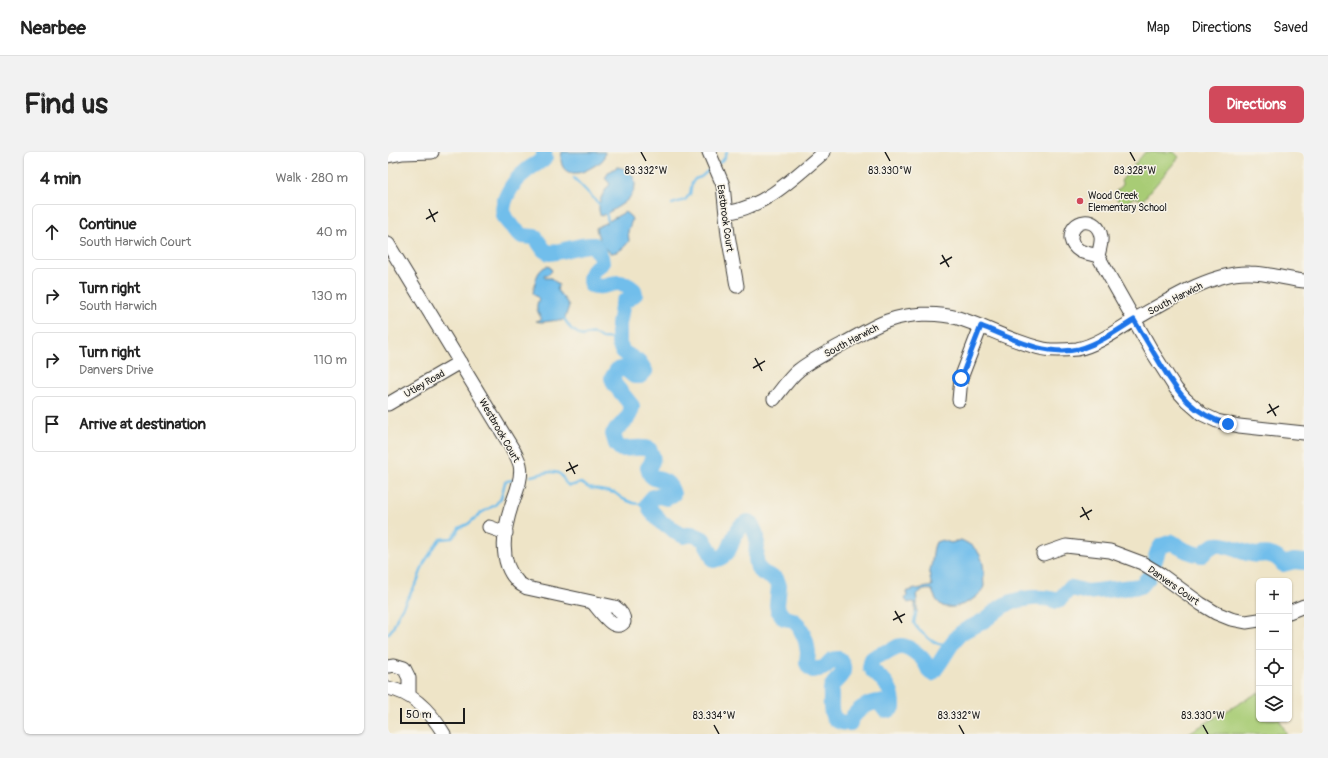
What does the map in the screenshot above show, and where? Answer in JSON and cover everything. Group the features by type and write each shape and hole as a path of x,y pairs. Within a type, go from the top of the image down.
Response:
{"street":[{"path":"388,156 432,152"},
{"name":"Eastbrook Court","path":"709,152 723,185 728,235 737,286"},
{"path":"726,213 748,208 761,202 786,184 824,152"},
{"name":"Westbrook Court","path":"388,244 515,453 520,465 520,474 506,533 505,556 509,568 517,582 527,588 593,603"},
{"path":"1098,256 1134,320 1176,389 1202,414 1228,424 1304,433"},
{"name":"South Harwich","path":"774,399 799,370 833,349 887,321 916,315 937,314 957,318 1045,349 1079,349 1108,336 1166,302 1211,280 1231,275 1250,273 1304,281"},
{"path":"959,400 961,378 981,326"},
{"name":"Utley Road","path":"388,404 460,362"},
{"path":"489,527 506,533"},
{"name":"Danvers Court","path":"1043,554 1066,546 1110,551 1142,563 1216,613 1231,619 1246,622 1256,620"},
{"path":"1292,611 1304,606"},
{"path":"388,666 394,665 404,668 409,678 409,696"},
{"path":"388,688 409,696 422,705 438,724 444,734"}],"green space":[{"path":"1145,152 1174,152 1179,157 1143,200 1134,197 1123,206 1113,194 1123,185 1121,181"},
{"path":"1256,694 1256,722 1281,722 1287,734 1187,734"}],"water":[{"path":"562,152 605,152 604,158 601,162 585,171 572,173 565,170 563,167 561,160"},
{"path":"617,167 623,168 631,174 634,178 635,187 630,197 625,202 601,216 599,212 599,204 602,195 610,184 605,178 609,172"},
{"path":"625,212 631,217 632,220 628,231 629,241 622,249 611,253 601,242 596,228"},
{"path":"547,266 550,267 552,271 549,274 544,275 545,278 551,278 559,285 557,290 569,306 565,318 561,321 536,321 540,320 541,318 537,309 539,299 533,293 534,285 540,270"},
{"path":"942,540 951,543 961,540 976,550 983,564 984,586 982,591 977,596 965,604 951,607 945,607 939,603 932,590 922,591 916,595 917,612 915,612 915,603 908,603 905,599 907,596 906,592 932,586 930,573 934,549 936,542"}],"waterway":[{"path":"544,152 545,157 530,168 512,186 505,199 503,212 505,218 522,236 535,237 544,250 549,253 594,245 601,257 602,263 592,272 590,278 591,285 603,286 622,283 634,290 635,294 624,302 622,307 619,324 619,344 623,352 640,363 645,371 640,376 634,376 624,368 617,370 612,378 615,385 632,406 627,418 613,434 616,444 621,449 649,449 653,459 648,468 650,474 652,477 668,484 673,494 667,498 660,496 653,497 648,503 651,511 662,523 669,526 677,533 684,536 692,534 703,539 714,560 725,555 741,526 748,522 751,523 757,537 756,559 758,568 763,573 777,580 779,586 777,605 778,610 784,618 793,620 799,626 806,641 808,652 807,663 809,667 813,670 823,668 835,659 839,659 842,665 842,673 831,687 832,713 839,722 850,723 854,715 862,708 875,702 879,702 885,710 889,710 893,707 892,696 888,686 870,667 872,659 880,655 900,646 907,647 920,656 932,673 959,634 985,620 1012,602 1027,598 1043,598 1057,601 1072,588 1087,592 1141,586 1148,578"},
{"path":"719,163 724,159 727,152"},
{"path":"672,204 685,200 690,194 692,183 695,179 701,177 709,170"},
{"path":"574,178 601,206"},
{"path":"606,211 608,223"},
{"path":"598,251 604,243"},
{"path":"563,317 571,329 582,336 592,334 601,338 618,339"},
{"path":"531,476 546,472 554,472 561,475 569,486 581,483 589,488 615,493 623,499 633,503 648,505"},
{"path":"388,634 393,628 398,615 417,582 424,563 437,543 441,539 452,538 459,528 468,524 481,513 495,505 501,498 505,482 513,480"},
{"path":"1154,563 1161,546 1172,542 1186,551 1202,555 1211,546 1219,545 1228,546 1253,555 1265,554 1272,556 1278,558 1283,564 1294,561 1304,562"},
{"path":"916,612 914,623 915,626 925,635 939,644 953,643"}],"place":[{"name":"Wood Creek Elementary School","path":"1080,201"}],"route":[{"path":"961,378 981,326 1028,344 1045,349 1061,350 1079,349 1108,336 1134,320 1176,389 1202,414 1228,424"}]}
